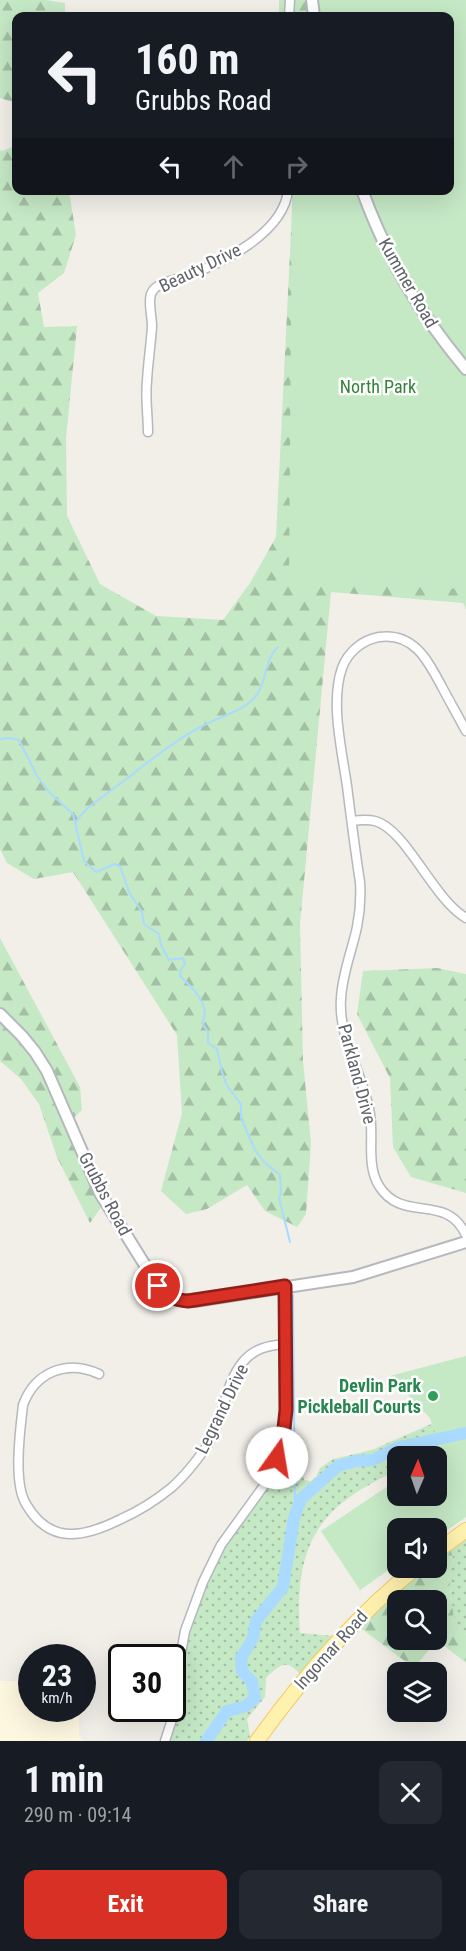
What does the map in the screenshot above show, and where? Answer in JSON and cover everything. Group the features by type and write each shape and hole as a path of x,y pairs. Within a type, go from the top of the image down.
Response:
{"main road":[{"path":"447,1544 466,1530"},
{"name":"Ingomar Road","path":"257,1741 296,1688 338,1640 370,1607 404,1578"}],"street":[{"name":"Beauty Drive","path":"148,432 147,382 152,291 161,284 184,278 213,266 246,246 280,214 287,195"},
{"name":"Kummer Road","path":"364,195 376,226 413,298 466,369"},
{"name":"Parkland Drive","path":"466,731 427,660 414,646 399,638 386,636 375,638 357,647 344,664 338,694 340,740 360,882 360,906 357,929 342,990 341,1009 344,1028 368,1104 372,1127 373,1171 382,1190 395,1201 408,1207 447,1214 458,1223 466,1235"},
{"path":"352,821 370,820 389,828 451,906 466,918"},
{"name":"Grubbs Road","path":"0,1014 22,1036 47,1071 100,1193 162,1292 173,1299 195,1300 361,1276 466,1242"},
{"path":"165,1741 175,1710 185,1631 203,1582 215,1554 261,1492 277,1458 286,1418 285,1286"},
{"name":"Legrand Drive","path":"99,1374 74,1367 53,1371 36,1383 27,1395 23,1406 19,1475 22,1496 30,1511 41,1523 66,1534 97,1531 144,1508 171,1488 192,1466 213,1435 232,1380 242,1362 263,1347 286,1344"}],"shaded area":[{"path":"0,1681 18,1681 18,1722 79,1722 79,1735 84,1741 0,1741"}],"green space":[{"path":"0,0 46,0 65,3 65,12 12,12 12,102 0,98"},
{"path":"279,0 466,0 466,609 463,603 331,592 300,924 303,1061 311,1143 306,1214 297,1227 265,1211 247,1185 207,1209 186,1214 161,1191 182,1113 177,1035 73,872 34,879 7,863 0,849 0,150 12,147 12,195 70,195 76,235 64,273 38,293 44,327 77,326 66,438 67,516 100,584 156,616 223,620 250,583 276,537 293,195 454,195 454,12 279,12"},
{"name":"North Park","path":"321,0 466,0 466,589 289,583 292,195 454,195 454,12 303,12 321,3"},
{"path":"0,938 80,1087 82,1110 69,1122 105,1202 90,1223 57,1157 39,1104 21,1079 0,1061"},
{"path":"437,968 466,974 466,1193 411,1177 393,1147 390,1078 357,1014 363,971"},
{"path":"466,1356 466,1517 447,1530 447,1518 387,1518 387,1571 360,1590 321,1531 387,1487 387,1506 447,1506 447,1446 440,1446 430,1418 390,1376"},
{"path":"438,1421 466,1447 447,1455 447,1446 387,1446 387,1476 347,1499 316,1532 301,1576 300,1633 334,1636 304,1678 293,1668 285,1665 277,1668 266,1678 265,1697 247,1719 250,1736 247,1741 165,1741 172,1722 186,1722 186,1644 184,1644 211,1562 261,1492 283,1438 297,1452 304,1480 311,1481 316,1477 320,1468 333,1459 372,1450"},
{"path":"466,1540 466,1635 455,1630 449,1577 454,1563 451,1551"},
{"path":"449,1543 454,1563 449,1577 455,1630 466,1635 466,1663 447,1648 447,1590 391,1590 405,1578 447,1578 447,1544"},
{"path":"387,1594 387,1648 354,1623"},
{"path":"390,1650 429,1650 419,1662 406,1662"}],"waterway":[{"path":"76,822 95,802 170,746 193,731 238,710 251,701 260,690 270,658 278,647"},
{"path":"0,739 19,740 37,776 49,792 73,814 84,861 96,872 115,864 120,866 129,892 142,912 144,924 159,934 161,945 169,960 183,958 185,964 180,976 195,991 203,1004 202,1023 208,1032 208,1043 217,1049 227,1086 241,1104 241,1118 255,1150 265,1163 280,1175 279,1198 290,1242"},
{"path":"293,1295 295,1515"},
{"path":"206,1741 227,1711 246,1706 255,1698 252,1682 242,1671 241,1658 253,1638 256,1621 283,1587 294,1518 301,1499 338,1466 356,1461 373,1460 399,1447 466,1433"}],"place":[{"name":"Devlin Park Pickleball Courts","path":"433,1396"}],"route":[{"path":"158,1286 173,1299 188,1301 285,1286 286,1410 283,1438 277,1458"}]}
